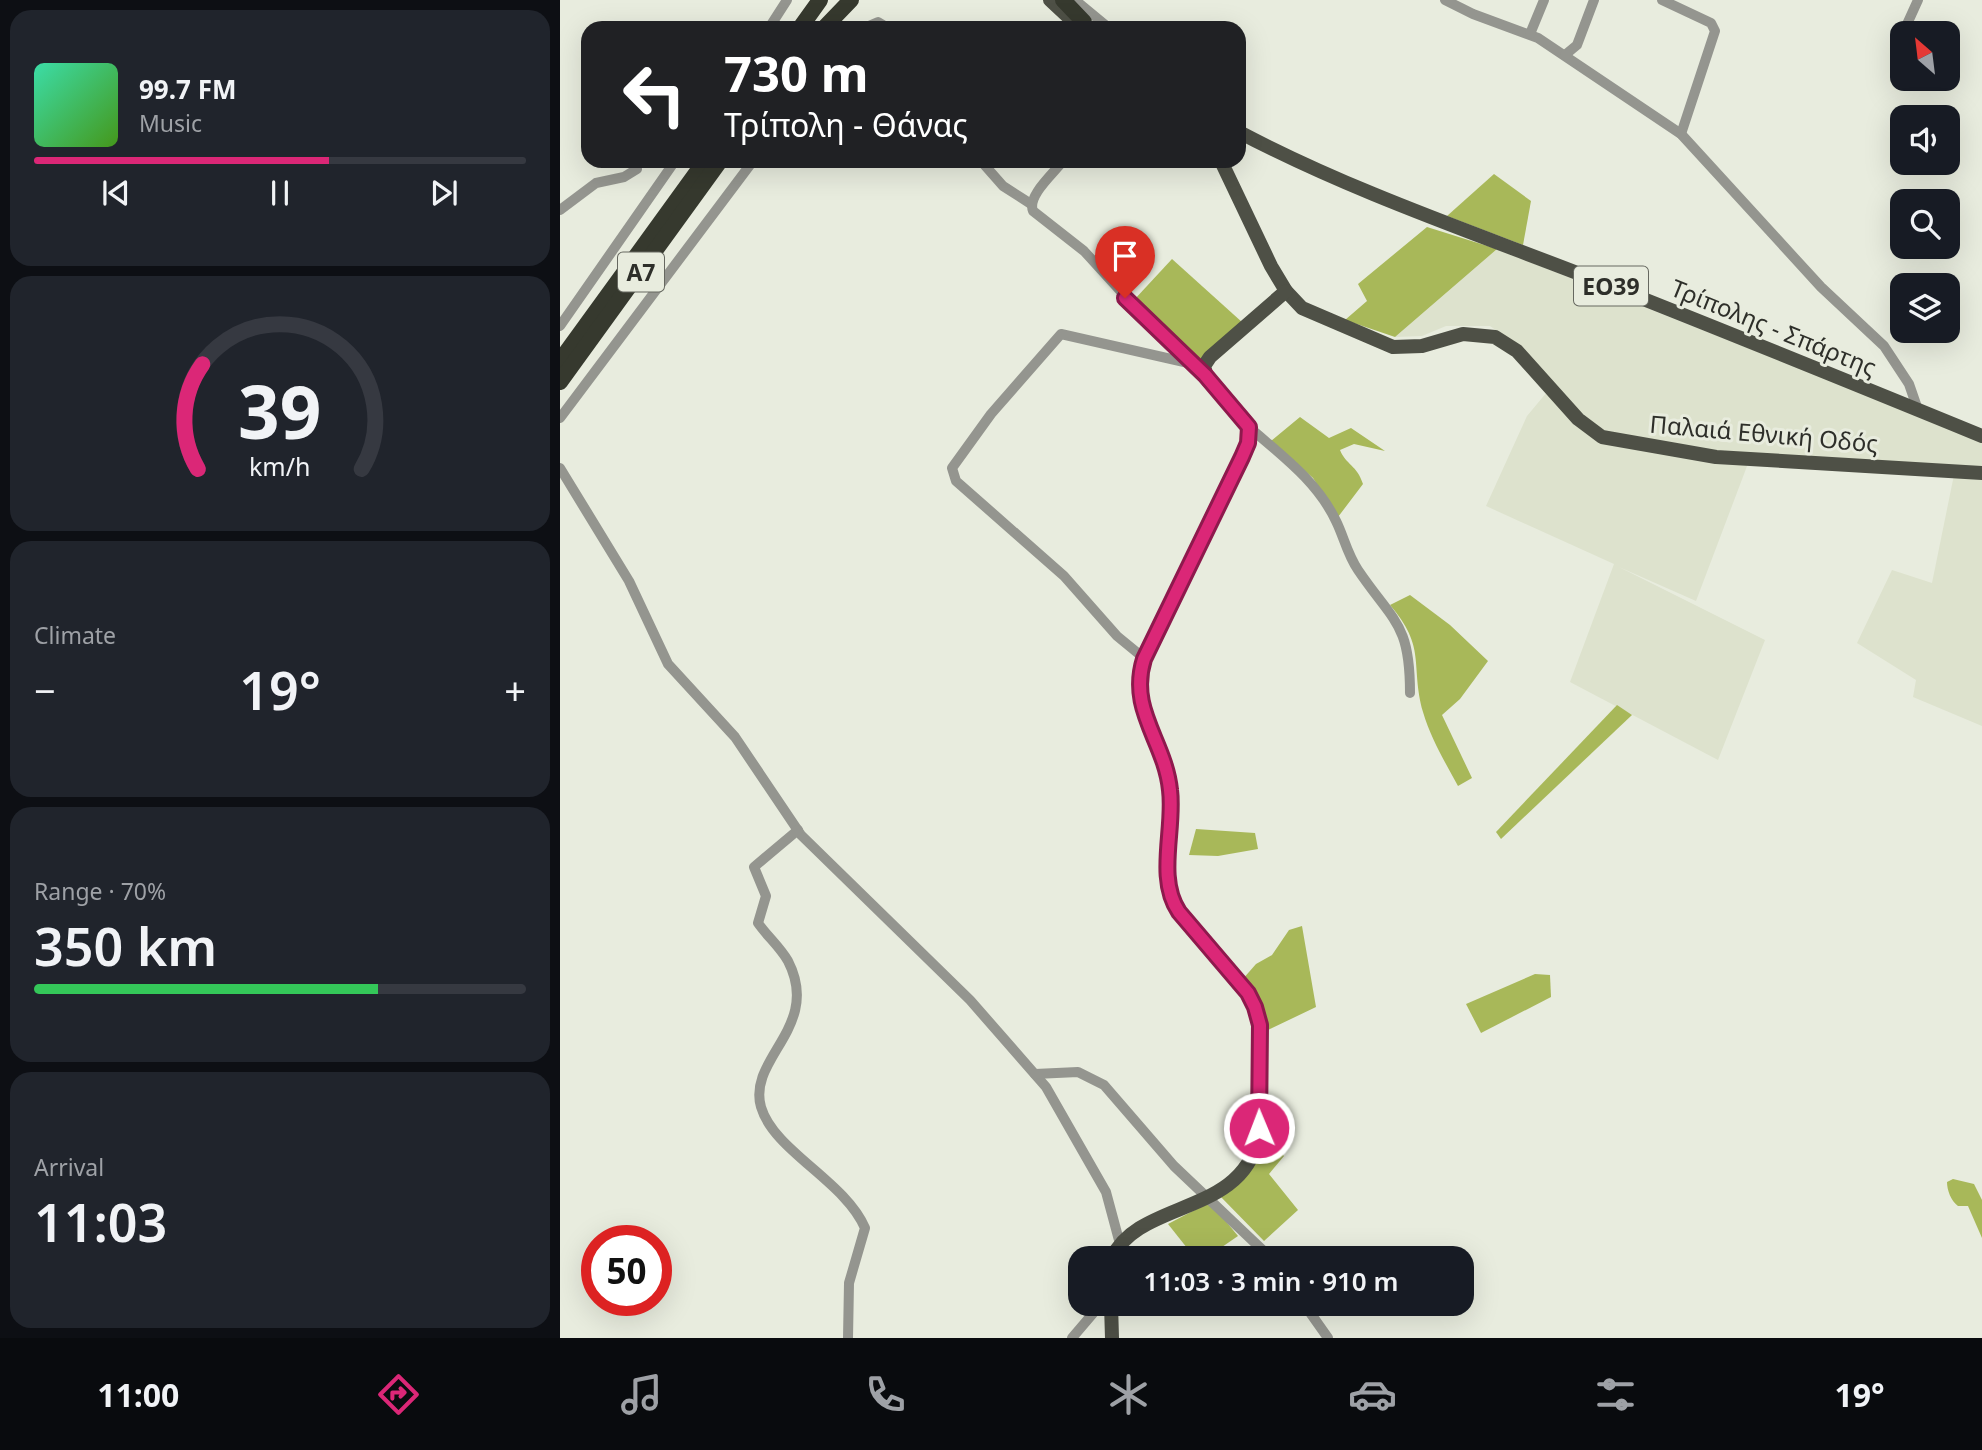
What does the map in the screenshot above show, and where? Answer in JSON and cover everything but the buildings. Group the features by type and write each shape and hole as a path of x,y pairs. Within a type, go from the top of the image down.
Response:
{"highway":[{"path":"798,21 809,0"},
{"path":"805,21 820,0"},
{"path":"820,21 835,0"},
{"path":"831,21 851,0"},
{"path":"1061,0 1080,21"},
{"name":"Α7","path":"560,361 700,168"},
{"name":"Α7","path":"560,382 715,168"}],"main road":[{"path":"1050,0 1078,21"},
{"name":"Τρίπολης - Σπάρτης","path":"1246,138 1463,230 1691,318 1982,436"},
{"name":"Παλαιά Εθνική Οδός","path":"1223,168 1286,291 1311,313 1394,347 1422,346 1463,334 1495,337 1517,351 1584,425 1612,440 1744,460 1982,473"},
{"path":"1230,168 1230,184"},
{"path":"1120,1244 1148,1223 1210,1199 1237,1176 1257,1144 1260,1025 1248,993 1179,912 1171,897 1168,876 1170,787 1141,701 1139,685 1144,659 1248,443 1249,427 1205,375 1205,366 1210,357 1286,291"},
{"path":"1111,1316 1112,1338"}],"street":[{"path":"774,21 787,0"},
{"path":"1075,0 1100,21"},
{"path":"1445,0 1473,14 1530,34 1681,134 1821,287 1884,346 1909,384 1918,410"},
{"path":"1530,34 1544,0"},
{"path":"1565,55 1577,46 1594,0"},
{"path":"1661,0 1711,23 1715,31 1681,134"},
{"path":"1909,21 1918,0"},
{"path":"560,326 671,168"},
{"path":"560,418 747,168"},
{"path":"987,168 1003,186 1031,204"},
{"path":"1057,168 1034,195 1031,204 1033,211 1084,251 1145,318 1205,375"},
{"path":"560,210 596,183 624,177 637,169"},
{"path":"1144,659 1118,636 1064,576 956,481 952,468 991,414 1061,334 1193,364"},
{"path":"1249,427 1315,486 1336,520 1357,569 1398,623 1409,652 1410,693"},
{"path":"560,468 564,481 629,580 668,664 735,737 798,830 821,857 970,1000 1035,1074 1091,1161 1114,1214 1120,1244"},
{"path":"798,830 754,867 766,896 758,923 788,962 798,997 785,1038 766,1066 760,1100 763,1113 787,1144 844,1195 866,1228 849,1283 848,1338"},
{"path":"1035,1074 1078,1072 1104,1085 1156,1146 1259,1246"},
{"path":"1072,1338 1091,1316"},
{"path":"1312,1316 1328,1338"}],"shaded area":[{"path":"1497,249 1982,440 1982,726 1913,697 1916,680 1857,643 1892,570 1932,583 1956,465 1752,453 1696,601 1619,567 1765,640 1718,760 1570,682 1614,564 1486,506 1527,416 1547,392 1524,350 1490,326 1446,326 1422,336 1395,337"}],"green space":[{"path":"1494,174 1531,201 1523,245 1447,216"},
{"path":"1427,227 1497,249 1395,337 1345,320 1367,301 1358,284"},
{"path":"1172,259 1243,323 1199,363 1134,300"},
{"path":"1300,417 1329,438 1351,428 1385,451 1354,444 1340,450 1363,484 1338,517 1313,478 1271,441"},
{"path":"1410,595 1450,625 1488,661 1460,699 1442,715 1472,778 1458,786 1426,722 1419,695 1416,657 1409,633 1390,605"},
{"path":"1617,705 1632,715 1501,839 1496,832"},
{"path":"1196,829 1255,833 1258,849 1218,856 1189,855"},
{"path":"1302,926 1316,1007 1268,1030 1263,1008 1242,980 1256,964 1272,955 1289,930"},
{"path":"1535,974 1550,975 1551,997 1481,1033 1466,1004"},
{"path":"1267,1137 1284,1156 1269,1174 1298,1210 1264,1241 1219,1195 1250,1170"},
{"path":"1953,1179 1974,1184 1982,1200 1982,1238 1968,1206 1958,1206 1951,1198 1947,1182"},
{"path":"1210,1202 1238,1236 1223,1246 1185,1246 1168,1224"}],"route":[{"path":"1125,298 1205,375 1249,427 1250,435 1242,457 1144,659 1139,685 1144,712 1165,766 1170,787 1168,876 1171,897 1179,912 1248,993 1258,1016 1259,1128"}]}
